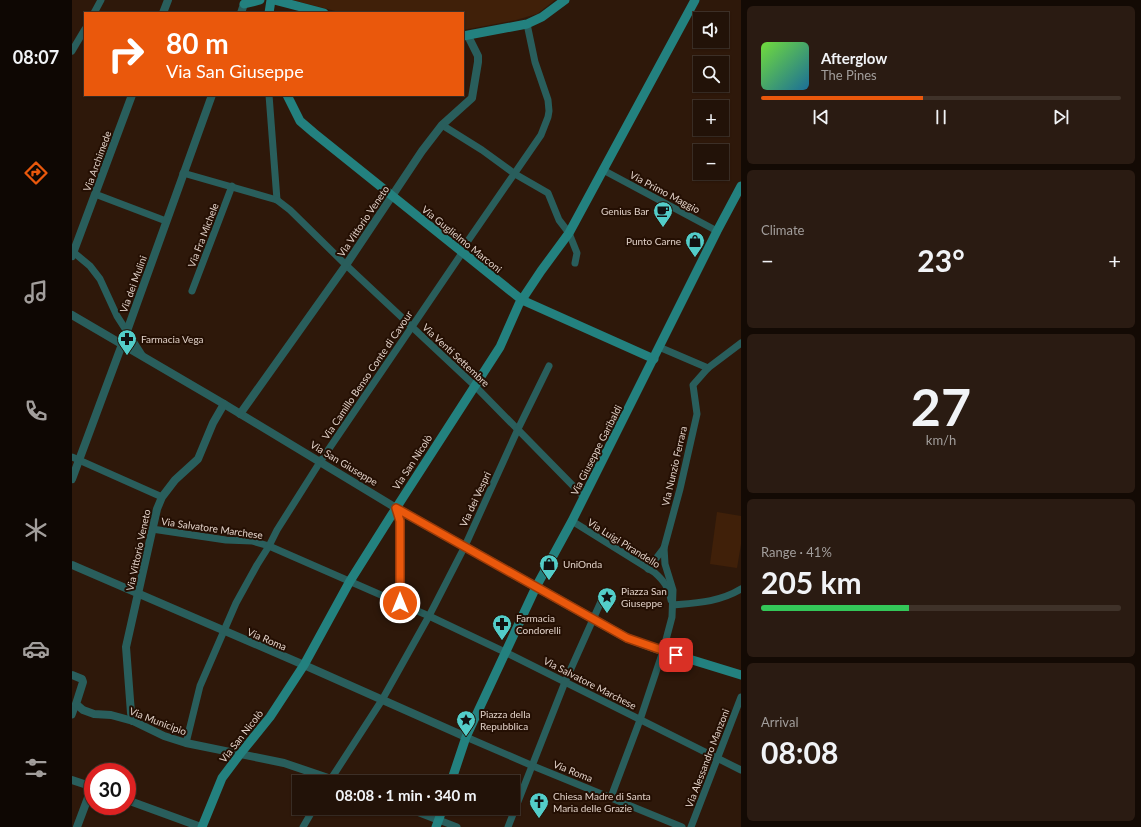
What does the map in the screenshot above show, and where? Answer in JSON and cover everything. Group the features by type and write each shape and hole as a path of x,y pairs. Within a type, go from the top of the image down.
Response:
{"main road":[{"path":"244,8 260,0"},
{"path":"269,12 271,0"},
{"path":"274,0 320,12"},
{"path":"465,36 527,24 542,17 565,0"},
{"name":"Via San Nicolò","path":"201,827 222,778 270,717 304,665 350,581 500,346 519,304 569,233 695,0"},
{"name":"Via Guglielmo Marconi","path":"288,96 300,121 522,300 654,359"},
{"name":"Via Giuseppe Garibaldi","path":"466,737 536,587 572,521 741,186"},
{"name":"Via San Giuseppe","path":"396,508 627,638 741,676"},
{"path":"453,775 466,737"}],"street":[{"path":"95,12 101,0"},
{"path":"163,12 168,0"},
{"name":"Via Camillo Benso Conte di Cavour","path":"186,743 197,694 236,603 277,530 320,462 541,135 548,117 548,100 535,62 527,24"},
{"name":"Via Vittorio Veneto","path":"240,414 346,265 422,151 442,125 472,98 478,56 465,36"},
{"path":"72,51 82,40"},
{"name":"Via Archimede","path":"72,253 132,96"},
{"name":"Via dei Mulini","path":"72,479 75,459 127,331 212,96"},
{"path":"269,96 277,200"},
{"path":"442,125 482,150 515,174 548,193 559,220 569,233 577,253 575,263"},
{"name":"Via Primo Maggio","path":"603,170 717,231"},
{"name":"Via Venti Settembre","path":"183,174 232,186 277,200 290,210 346,265 475,386 584,497"},
{"name":"Via Fra Michele","path":"192,291 232,186"},
{"path":"95,194 166,221"},
{"path":"72,253 90,266 100,279 117,316 142,355"},
{"name":"Via San Giuseppe","path":"72,315 142,355 396,508"},
{"name":"Via Nunzio Ferrara","path":"648,569 664,548 680,489 697,414 693,385 708,368 741,343"},
{"path":"659,347 708,368"},
{"name":"Via dei Vespri","path":"333,775 382,700 429,616 465,546 518,429 549,366"},
{"name":"Via Vittorio Veneto","path":"133,721 131,713 126,647 157,508 162,497 175,480 198,459 213,423 224,404"},
{"path":"75,459 162,497"},
{"path":"396,508 400,521 400,603"},
{"name":"Via Luigi Pirandello","path":"572,521 648,569 663,581 670,594 673,605"},
{"name":"Via Salvatore Marchese","path":"152,530 252,542 269,546 429,616 505,652 741,770"},
{"path":"610,797 640,720 663,651 672,617 673,590 665,564 664,548"},
{"name":"Via Roma","path":"72,565 304,665 532,766 682,827"},
{"path":"673,605 704,603 726,597 741,589"},
{"path":"508,827 565,682 603,597"},
{"path":"72,675 82,679 83,682 72,716"},
{"name":"Via Alessandro Manzoni","path":"691,827 741,697"},
{"name":"Via Municipio","path":"76,704 83,710 94,714 111,715 133,721 164,736 186,743 284,763 316,775"},
{"path":"72,780 84,784"},
{"path":"136,803 201,827"},
{"path":"77,827 84,808"},
{"path":"303,827 310,815"},
{"path":"422,815 438,823 457,827"}],"shaded area":[{"path":"292,0 555,0 537,14 516,20 464,30 464,12 339,12"},
{"path":"717,512 741,516 741,544 737,568 710,564"}],"place":[{"name":"Genius Bar","path":"663,228"},
{"name":"Punto Carne","path":"695,258"},
{"name":"Farmacia Vega","path":"127,356"},
{"name":"UniOnda","path":"549,581"},
{"name":"Piazza San Giuseppe","path":"607,614"},
{"name":"Farmacia Condorelli","path":"502,641"},
{"name":"Piazza della Repubblica","path":"466,737"},
{"name":"Chiesa Madre di Santa Maria delle Grazie","path":"539,819"}],"route":[{"path":"400,603 400,521 396,508 627,638 676,655"}]}
